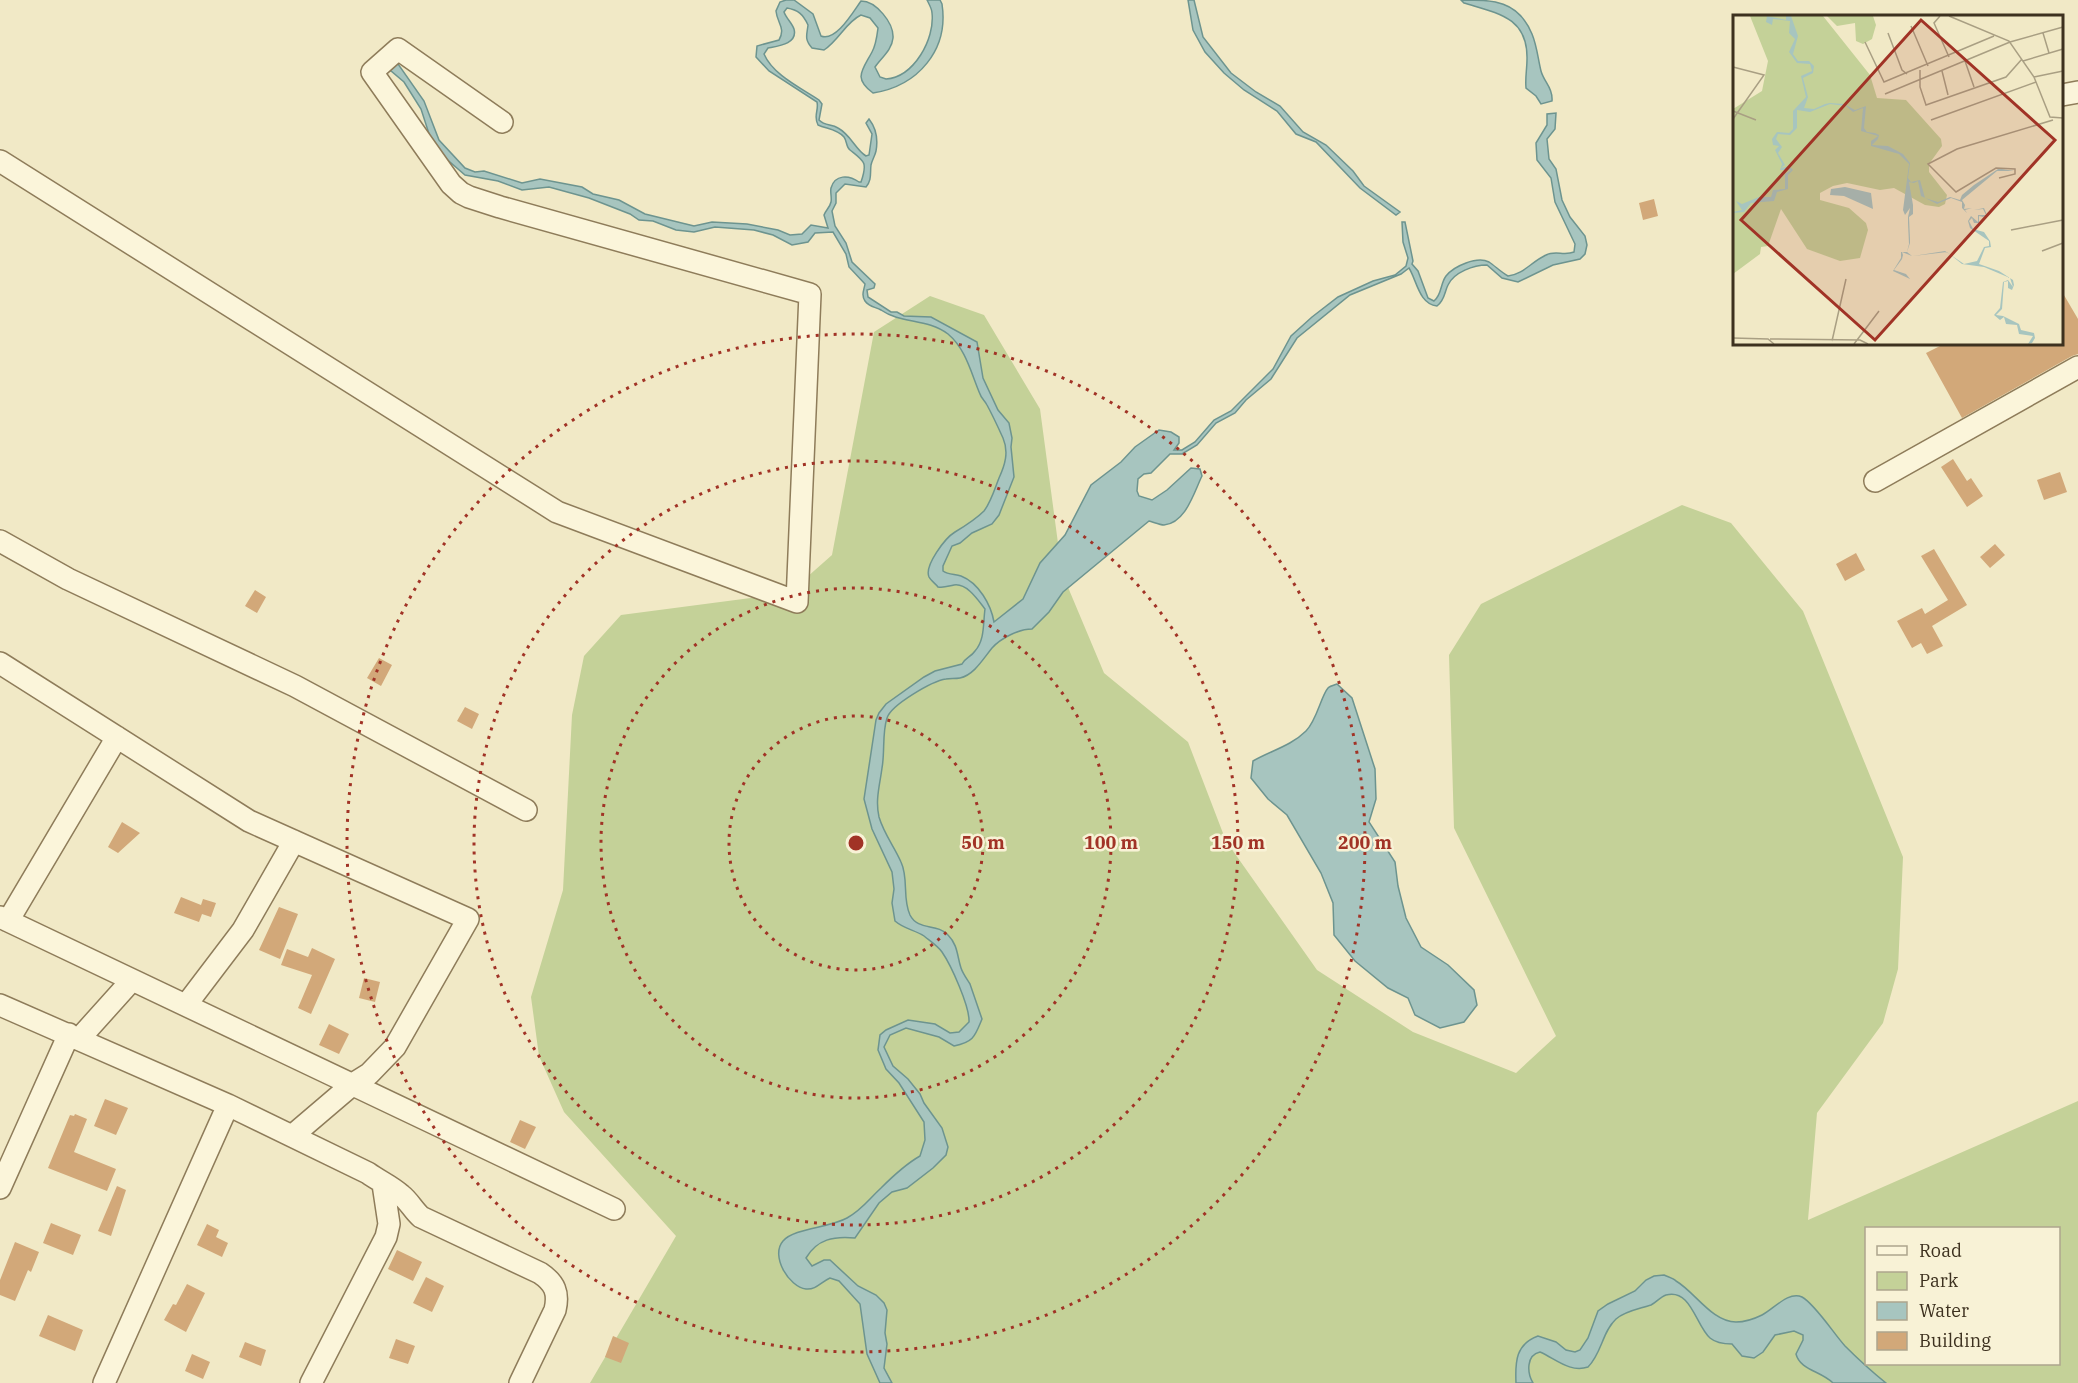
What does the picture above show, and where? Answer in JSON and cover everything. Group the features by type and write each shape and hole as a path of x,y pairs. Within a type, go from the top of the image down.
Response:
{"street":[{"path":"0,161 557,512 796,602 810,294 500,207 460,193 451,184 372,72 399,49 502,122"},
{"path":"2063,95 2078,92"},
{"path":"1875,481 2078,367"},
{"path":"0,541 68,579 295,686 526,810"},
{"path":"0,663 249,821 468,919 395,1047 369,1074 292,1136"},
{"path":"117,737 4,919 614,1209"},
{"path":"186,1005 243,930 294,841"},
{"path":"0,1188 74,1036 132,980"},
{"path":"0,1005 228,1105 368,1173 400,1193 408,1201 412,1210 421,1217 540,1273 551,1281 558,1299 555,1311 520,1383"},
{"path":"104,1383 228,1105"},
{"path":"311,1383 386,1237 389,1224 383,1184"}],"green space":[{"path":"930,296 984,315 1040,409 1062,573 1104,673 1188,742 1226,841 1317,970 1413,1032 1516,1073 1556,1036 1454,828 1449,655 1481,604 1682,505 1731,523 1803,611 1903,857 1898,969 1883,1023 1817,1113 1808,1220 2078,1101 2078,1383 590,1383 676,1236 564,1112 539,1056 531,997 563,890 572,715 584,656 621,615 789,593 832,555 874,332"}],"water":[{"path":"794,0 813,14 821,36 827,37 844,25 861,1 878,9 893,32 891,46 875,67 880,77 886,79 905,72 921,55 932,23 932,11 927,0 940,0 942,4 943,21 935,51 916,74 904,83 889,89 873,93 861,78 874,46 878,28 870,18 861,15 824,50 812,48 809,45 808,25 804,18 797,11 787,8 784,12 794,29 793,38 786,43 768,48 764,54 768,62 781,75 819,100 822,104 819,120 842,131 866,156 869,155 872,134 866,123 869,119 873,126 877,147 868,184 866,187 845,184 836,193 836,203 832,211 835,226 846,243 852,262 875,284 874,288 867,290 868,297 891,312 904,316 931,317 977,342 983,378 998,410 1009,423 1014,477 999,515 992,524 952,546 943,571 967,579 979,589 987,602 994,622 1023,599 1040,563 1065,535 1091,485 1121,462 1135,447 1159,430 1171,432 1179,437 1179,443 1174,450 1182,450 1195,442 1214,420 1231,411 1273,369 1291,336 1312,317 1338,297 1373,281 1395,275 1406,266 1408,258 1403,242 1402,222 1405,222 1412,264 1418,271 1428,298 1434,301 1446,276 1466,263 1484,260 1508,276 1519,273 1549,254 1574,252 1575,244 1555,202 1551,178 1537,160 1536,143 1547,125 1547,114 1556,113 1555,129 1547,139 1549,159 1556,169 1562,200 1570,217 1585,236 1587,245 1585,254 1580,259 1553,265 1518,282 1502,278 1487,265 1465,270 1451,280 1443,299 1437,306 1422,297 1409,268 1401,274 1350,295 1297,338 1271,379 1246,400 1235,413 1216,423 1197,445 1182,454 1170,454 1151,473 1144,474 1138,479 1139,496 1152,500 1191,468 1200,469 1202,476 1196,490 1184,513 1178,519 1164,525 1149,521 1063,592 1049,612 1032,629 1016,632 1000,641 970,674 931,684 904,700 890,713 885,730 878,798 879,817 903,868 906,902 910,915 918,923 944,931 951,939 982,1019 970,1040 954,1046 939,1037 906,1028 890,1035 884,1047 893,1066 920,1094 942,1128 948,1147 946,1155 907,1188 892,1192 879,1203 855,1238 827,1240 815,1247 806,1258 812,1266 824,1260 830,1260 858,1286 876,1295 884,1303 887,1310 885,1333 887,1344 884,1368 892,1383 880,1383 867,1354 860,1304 839,1281 830,1278 810,1289 793,1283 783,1270 779,1255 783,1241 788,1237 852,1215 900,1170 920,1156 925,1140 924,1122 899,1083 886,1069 878,1050 880,1035 908,1020 935,1024 950,1033 959,1032 969,1022 959,986 942,952 924,936 895,921 892,903 894,889 892,872 872,829 864,799 879,713 886,704 924,677 935,671 962,664 980,642 985,609 972,593 959,585 938,587 929,577 928,572 932,560 946,540 981,514 989,503 1004,463 1006,448 1003,438 981,395 964,354 954,340 931,325 897,317 867,303 863,295 865,284 849,267 846,254 833,232 815,233 808,242 792,245 773,235 754,230 715,227 694,232 676,230 653,221 639,220 630,214 589,198 549,187 522,190 498,181 465,175 443,156 431,140 421,109 404,82 391,71 385,70 396,61 424,101 439,140 465,168 475,172 484,171 522,183 540,179 582,187 593,194 619,200 645,214 694,226 712,222 747,224 778,230 790,235 802,234 811,225 828,228 824,215 830,204 833,183 843,177 861,182 864,166 849,149 841,134 818,125 817,102 769,71 756,57 757,46 779,40 782,32 776,11 780,2"},
{"path":"1188,0 1194,0 1203,37 1231,73 1280,106 1303,132 1326,145 1353,171 1364,186 1400,212 1396,215 1360,188 1316,142 1296,134 1277,111 1244,90 1224,73 1205,52 1193,30"},
{"path":"1461,0 1503,4 1520,14 1532,34 1541,71 1551,92 1552,101 1541,104 1536,96 1526,88 1526,45 1516,25 1499,14"},
{"path":"1337,684 1352,698 1375,769 1376,799 1369,822 1395,862 1406,918 1421,947 1448,965 1474,990 1477,1005 1464,1022 1440,1028 1415,1015 1408,998 1388,988 1355,961 1334,935 1333,903 1321,873 1287,815 1268,799 1251,778 1253,761 1287,744 1306,731 1313,721 1325,692 1329,687"},
{"path":"1664,1275 1683,1286 1711,1312 1727,1321 1739,1322 1753,1319 1786,1298 1802,1297 1818,1312 1845,1346 1886,1383 1833,1383 1806,1367 1798,1359 1796,1354 1803,1335 1794,1331 1775,1335 1763,1352 1754,1358 1742,1356 1732,1344 1720,1343 1710,1338 1687,1302 1674,1294 1666,1295 1651,1305 1628,1312 1616,1319 1588,1367 1569,1367 1540,1352 1530,1360 1530,1374 1533,1383 1516,1383 1518,1354 1531,1339 1538,1336 1556,1342 1566,1350 1575,1352 1580,1350 1588,1338 1598,1311 1635,1291 1646,1280"}],"building":[{"path":"1654,199 1658,216 1643,220 1639,203"},
{"path":"2063,293 2078,319 2078,354 1962,418 1926,353 1942,345 2063,345"},
{"path":"1953,459 1967,481 1971,478 1983,496 1967,507 1941,467"},
{"path":"2060,472 2067,492 2044,500 2037,480"},
{"path":"1995,544 2005,555 1990,568 1980,557"},
{"path":"1934,549 1967,605 1932,626 1943,646 1927,654 1921,643 1912,648 1897,621 1922,608 1925,614 1948,600 1921,556"},
{"path":"1856,553 1865,570 1845,581 1836,564"},
{"path":"255,590 266,597 257,613 245,606"},
{"path":"379,658 392,665 381,686 367,678"},
{"path":"465,707 479,714 472,729 457,721"},
{"path":"122,822 140,833 118,853 108,847"},
{"path":"181,897 201,905 203,899 216,903 211,917 202,914 199,922 174,913"},
{"path":"279,907 298,914 280,959 259,950"},
{"path":"312,948 335,959 311,1014 298,1008 312,975 281,965 287,949 308,957"},
{"path":"364,978 380,982 375,1002 359,998"},
{"path":"329,1024 349,1034 339,1054 319,1045"},
{"path":"105,1099 128,1108 116,1135 94,1126"},
{"path":"75,1114 87,1119 74,1152 116,1169 107,1191 48,1168 70,1115"},
{"path":"520,1120 536,1127 525,1149 510,1142"},
{"path":"117,1186 126,1190 111,1236 98,1231"},
{"path":"51,1223 81,1235 73,1255 43,1243"},
{"path":"207,1224 219,1230 216,1237 228,1243 222,1257 197,1245"},
{"path":"15,1242 39,1252 31,1272 28,1270 15,1301 0,1295 0,1280"},
{"path":"397,1250 422,1262 413,1281 388,1269"},
{"path":"426,1277 444,1286 432,1312 413,1303"},
{"path":"187,1284 205,1293 186,1332 164,1320 173,1304 176,1305"},
{"path":"48,1315 83,1330 75,1351 39,1336"},
{"path":"613,1336 629,1343 621,1363 605,1357"},
{"path":"396,1339 415,1346 408,1364 389,1358"},
{"path":"245,1342 266,1350 261,1366 239,1357"},
{"path":"192,1354 210,1362 203,1379 185,1371"}]}
